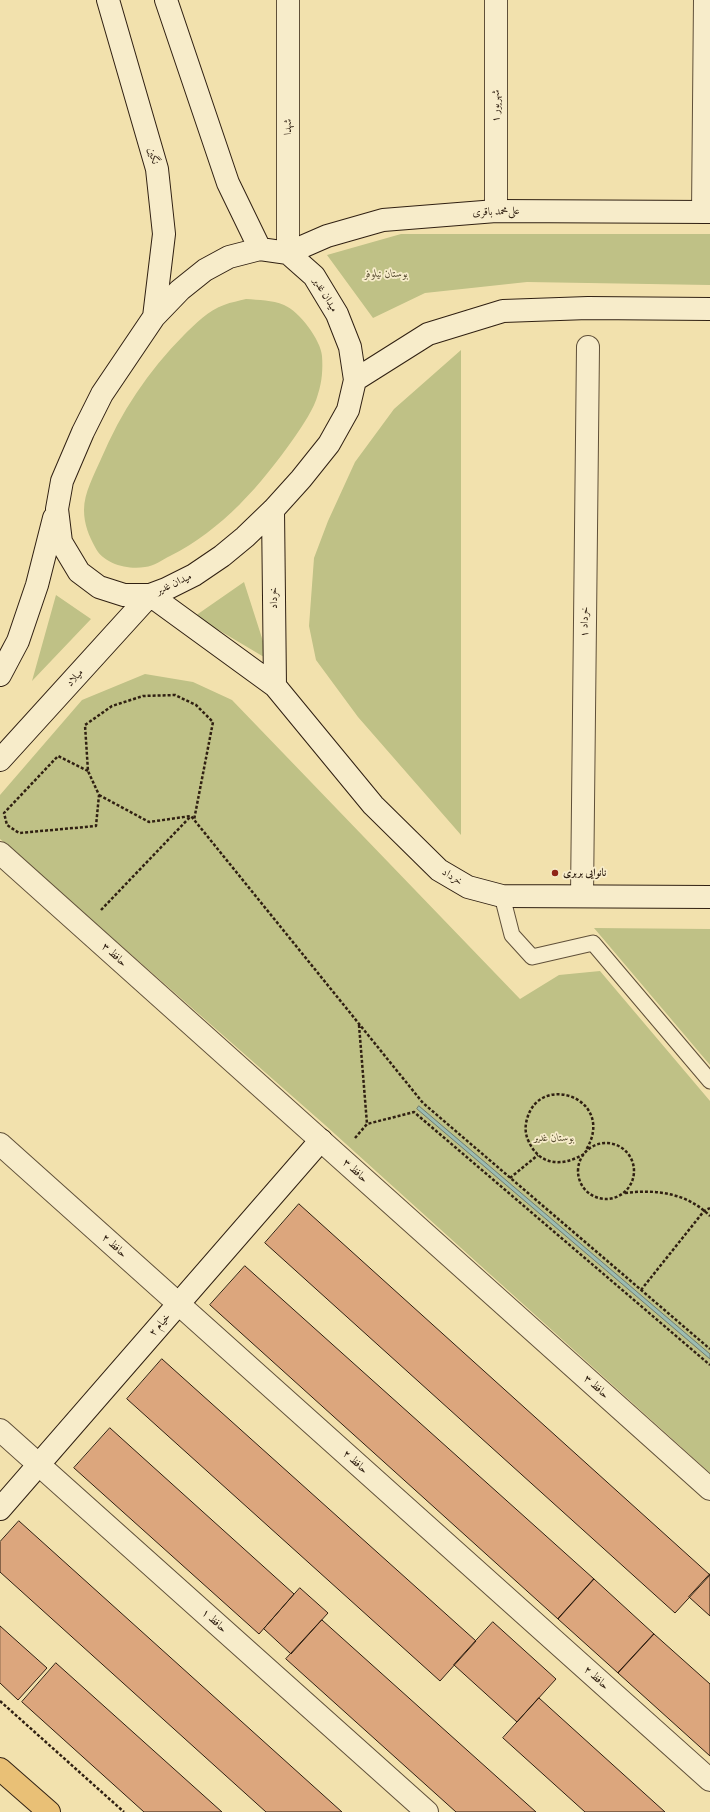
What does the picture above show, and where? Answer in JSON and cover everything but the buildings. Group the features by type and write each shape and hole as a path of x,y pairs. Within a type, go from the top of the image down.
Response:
{"main road":[{"path":"0,1769 49,1812"}],"street":[{"name":"نگین","path":"108,0 157,169 164,234 154,317"},
{"path":"166,0 228,183 260,249"},
{"name":"شهدا","path":"288,0 288,253"},
{"name":"شهریور ۱","path":"496,0 496,211"},
{"path":"705,0 706,212"},
{"name":"علی‌محمد باقری","path":"288,253 327,236 383,220 496,211 706,212"},
{"name":"میدان غدیر","path":"260,249 288,253 314,276 337,314 350,347 355,380 348,410 329,444 301,479 273,510 245,537 222,556 180,582 150,595 124,594 100,587 79,572 61,542 57,509 62,481 83,432 102,394 154,317 180,290 205,270 229,257 260,249"},
{"path":"355,380 428,334 503,311 588,308 710,309"},
{"name":"خرداد ۱","path":"582,896 588,347"},
{"path":"0,675 18,641 37,585 57,509"},
{"name":"خرداد","path":"273,510 275,686"},
{"name":"خرداد","path":"150,595 275,686 373,805 439,870 468,887 502,896 710,897"},
{"name":"میلاد","path":"0,760 150,595"},
{"name":"حافظ ۳","path":"0,852 710,1489"},
{"name":"خیام ۲","path":"0,1509 321,1140"},
{"name":"حافظ ۲","path":"0,1144 710,1780"},
{"name":"حافظ ۱","path":"0,1430 427,1812"}],"lane":[{"path":"502,896 512,935 532,957 593,943 710,1081"}],"path":[{"path":"88,772 58,756 4,813 7,825 18,833 96,826 99,795 88,772 85,725 112,706 144,696 175,695 182,698 196,705 213,722 194,820"},
{"path":"99,795 149,822 191,816"},
{"path":"191,816 423,1103 710,1349"},
{"path":"84,928 191,816"},
{"path":"359,1025 367,1124"},
{"path":"584,1154 573,1160 562,1163 549,1161 538,1156 531,1147 526,1136 526,1124 529,1113 536,1104 545,1097 556,1094 568,1094 579,1099 587,1107 592,1117 594,1129 592,1140 586,1150 584,1154 578,1171 580,1181 584,1189 599,1199 608,1200 617,1198 625,1193 632,1184 635,1173 633,1162 627,1152 618,1146 607,1143 596,1145 586,1150"},
{"path":"340,1157 367,1124 414,1112 710,1365"},
{"path":"510,1178 538,1156"},
{"path":"625,1193 646,1190 667,1193 687,1200 710,1216"},
{"path":"642,1290 704,1211 710,1208"},
{"path":"0,1701 124,1812"}],"green space":[{"name":"بوستان نیلوفر","path":"401,234 710,234 710,285 527,282 425,293 373,318 327,255"},
{"path":"246,299 270,301 290,308 308,327 318,342 322,356 322,371 316,400 311,411 301,428 268,473 239,505 207,533 158,563 148,566 131,568 110,562 99,553 93,543 86,525 84,504 90,484 117,425 136,393 147,378 188,331 202,318 218,307"},
{"path":"461,350 461,835 358,717 316,660 309,626 314,558 328,521 355,462 394,409"},
{"path":"244,582 269,660 195,616"},
{"path":"56,595 91,619 32,681"},
{"name":"بوستان غدیر","path":"145,674 193,682 232,700 520,999 559,975 600,971 710,1101 710,1473 325,1125 0,839 0,795 82,700"},
{"path":"594,928 710,929 710,1065"}],"water":[{"path":"419,1106 710,1354 710,1359 417,1109"}],"place":[{"name":"نانوایی بربری","path":"555,873"}]}
